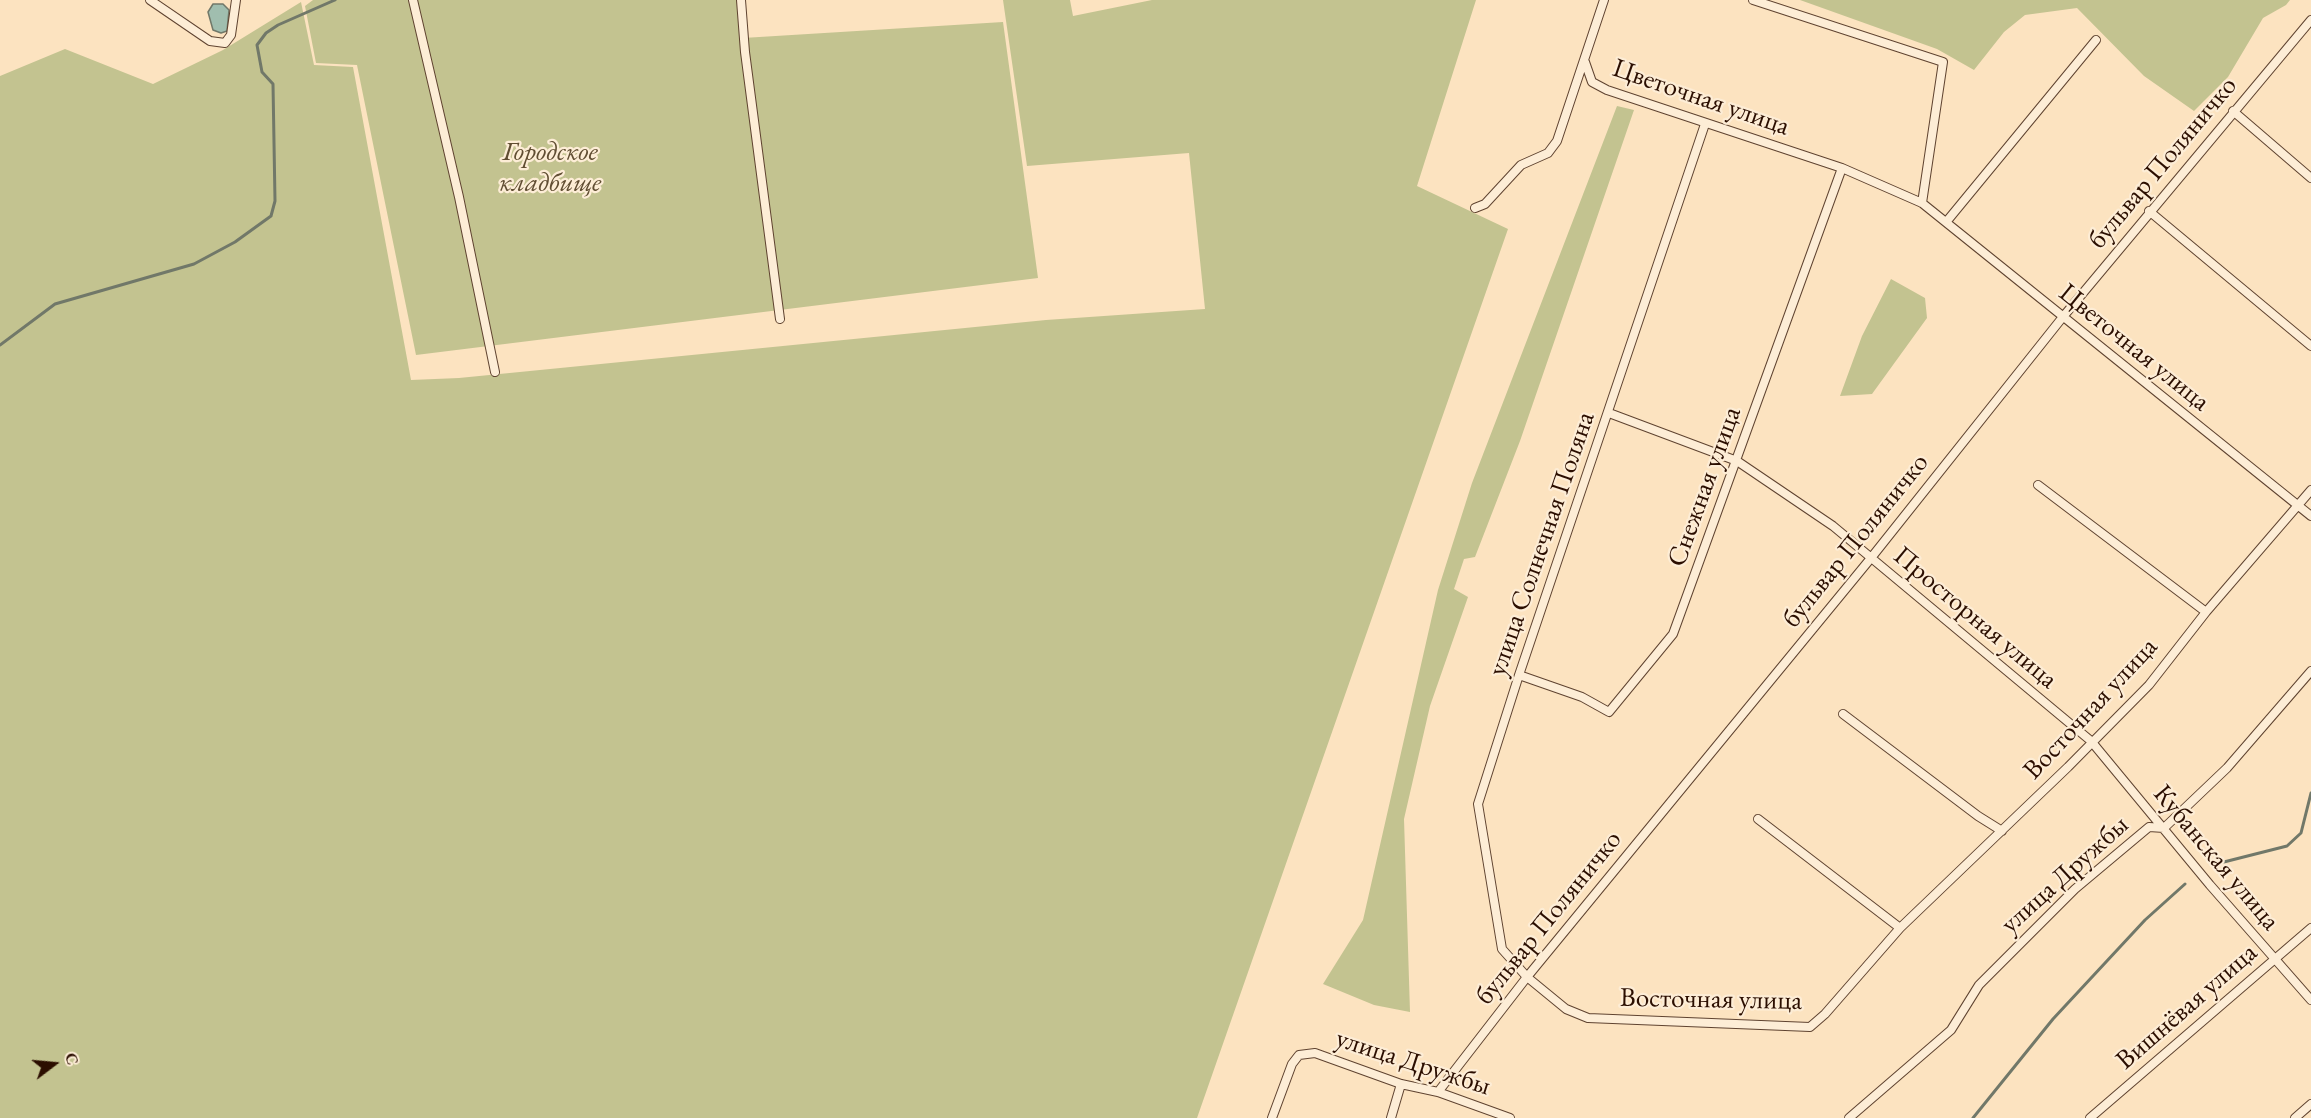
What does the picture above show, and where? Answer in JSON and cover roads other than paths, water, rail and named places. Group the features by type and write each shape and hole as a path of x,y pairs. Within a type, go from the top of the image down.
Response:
{"street":[{"path":"150,0 210,41 225,43 231,35 236,0"},
{"path":"413,0 459,197 495,372"},
{"path":"741,0 745,52 780,319"},
{"path":"1475,208 1485,204 1521,165 1548,153 1557,141 1604,0"},
{"path":"1753,0 1943,62 1922,203"},
{"name":"бульвар Поляничко","path":"1438,1092 1527,977 1871,558 2062,318 2311,20"},
{"path":"1947,221 2096,40"},
{"name":"Цветочная улица","path":"1585,62 1592,82 1705,124 1842,168 1922,203 1947,221 2062,318 2311,516"},
{"path":"2233,111 2311,178"},
{"name":"улица Солнечная Поляна","path":"1527,977 1502,949 1478,804 1519,675 1705,124"},
{"name":"Снежная улица","path":"1519,675 1582,697 1609,712 1673,634 1842,168"},
{"path":"2150,211 2311,346"},
{"name":"Просторная улица","path":"1609,413 1737,461 1833,526 2091,741"},
{"path":"2038,485 2206,612"},
{"name":"Восточная улица","path":"1527,977 1566,1010 1588,1018 1810,1027 1825,1014 1900,928 2002,831 2149,685 2206,612 2311,490"},
{"name":"улица Дружбы","path":"1850,1118 1951,1030 1979,985 2074,890 2149,827 2164,828 2227,768 2311,671"},
{"path":"1842,714 1978,816 2002,831"},
{"name":"Кубанская улица","path":"2091,741 2311,1000"},
{"path":"1758,819 1900,928"},
{"name":"Вишнёвая улица","path":"2090,1118 2311,928"},
{"name":"улица Дружбы","path":"1272,1118 1292,1064 1299,1055 1315,1053 1401,1084 1438,1092 1510,1118"},
{"path":"1391,1118 1401,1084"},
{"path":"2295,1118 2311,1104"}],"waterway":[{"path":"0,345 55,304 194,264 235,242 271,216 275,201 273,84 262,72 257,45 266,33 278,25 335,0"},
{"path":"2212,865 2287,846 2301,833 2311,793"},
{"path":"1973,1118 2053,1019 2145,920 2185,884"}],"park label":[{"name":"Городское кладбище","path":"550,168"}]}
